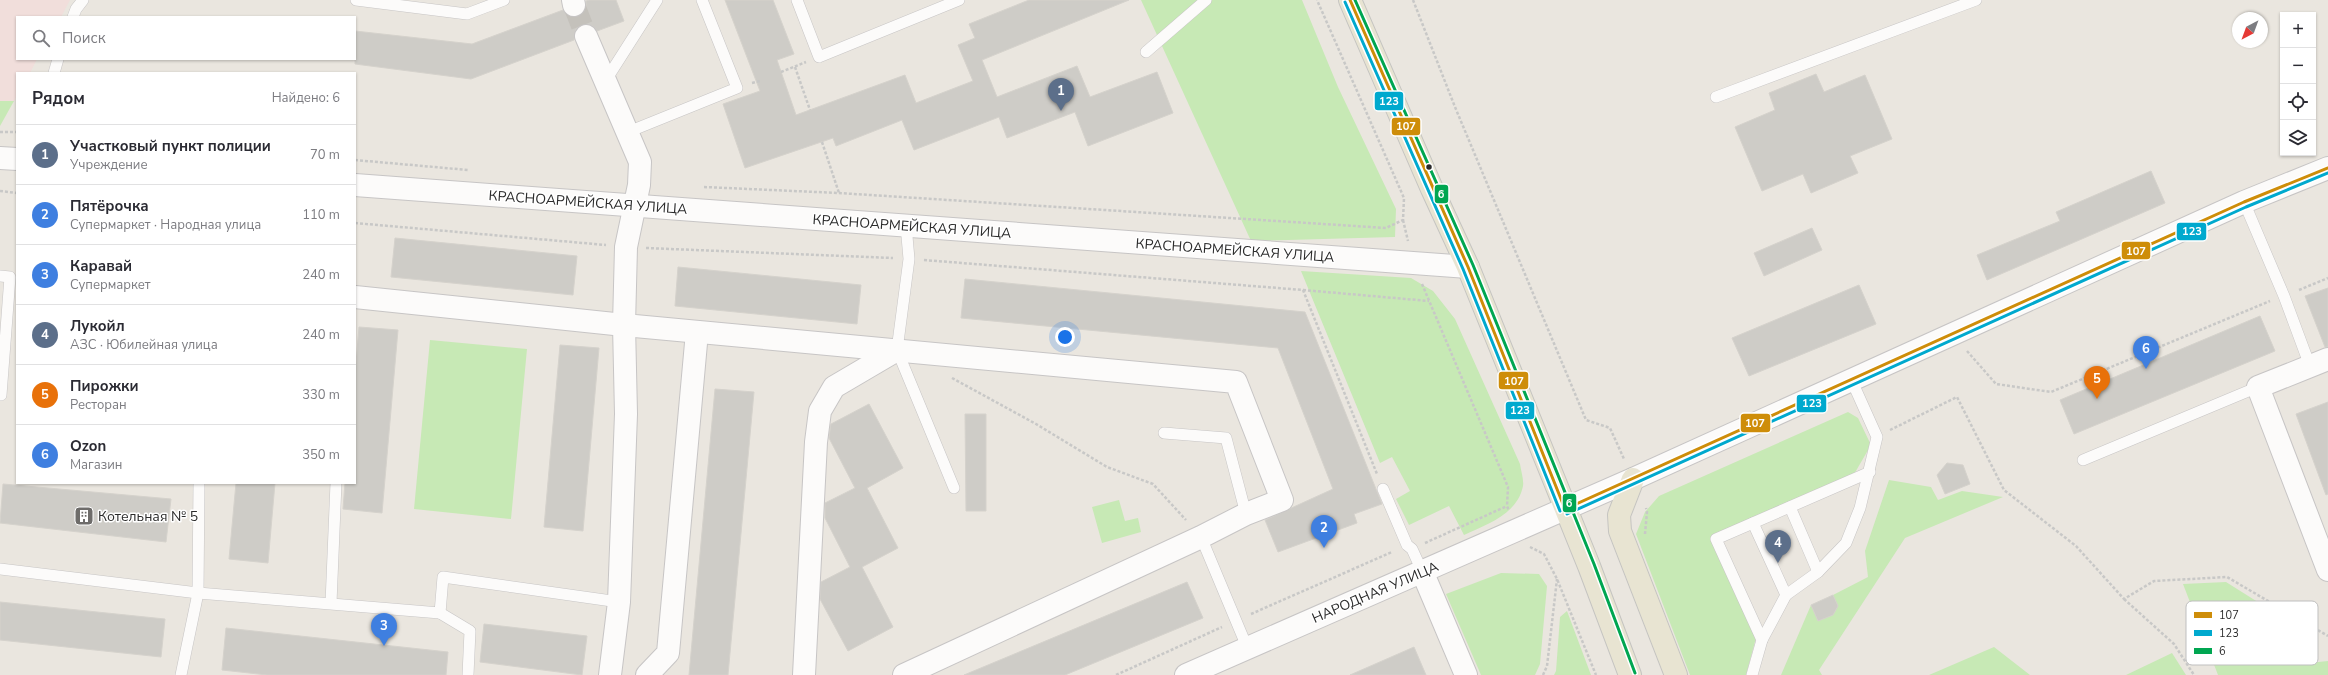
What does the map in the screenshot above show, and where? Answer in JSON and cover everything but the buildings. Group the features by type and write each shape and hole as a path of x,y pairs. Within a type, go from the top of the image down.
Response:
{"main road":[{"path":"1350,0 1468,268 1630,675"},
{"path":"1633,479 1619,515 1620,531 1676,675"}],"street":[{"path":"586,36 640,162 639,185 626,247 624,325 626,414 619,602 610,675"},
{"path":"0,158 16,159"},
{"name":"НАРОДНАЯ УЛИЦА","path":"1186,675 1633,479 2244,202 2328,168"},
{"name":"КРАСНОАРМЕЙСКАЯ УЛИЦА","path":"356,184 1468,268"},
{"path":"356,297 624,325 1236,382 1282,500 1246,514 1201,537 904,675"},
{"path":"647,675 668,653 698,332"},
{"path":"804,675 816,442 820,411 834,387 897,350"},
{"path":"2319,362 2258,387 2328,570"},
{"path":"1422,571 1466,675"}],"lane":[{"path":"74,16 83,0"},
{"path":"356,0 468,14 504,0"},
{"path":"606,80 657,0"},
{"path":"628,132 737,88 702,0"},
{"path":"797,0 819,57 959,0"},
{"path":"1146,52 1206,0"},
{"path":"1716,97 1976,0"},
{"path":"54,72 58,60"},
{"path":"2244,202 2284,296 2319,362"},
{"path":"906,226 909,259 897,350 954,488"},
{"path":"0,276 10,277 1,395"},
{"path":"1752,675 1762,640 1786,596 1818,572 1846,543 1860,508 1870,472 1876,437 1851,379"},
{"path":"2083,460 2258,387"},
{"path":"1164,433 1226,438 1246,514"},
{"path":"1762,640 1716,539 1870,472"},
{"path":"181,675 198,593 199,484"},
{"path":"331,603 336,484"},
{"path":"1383,489 1422,571"},
{"path":"1790,507 1818,572"},
{"path":"1753,523 1786,596"},
{"path":"1201,537 1247,647"},
{"path":"0,569 198,593 440,613 470,631 468,675"},
{"path":"440,613 443,577 619,602"}],"path":[{"path":"1317,0 1404,198 1403,220 1413,264 1508,487 1507,506 1526,546 1544,554 1558,579 1596,675"},
{"path":"1413,0 1455,107 1586,420 1610,428 1633,479 1647,512 1644,542"},
{"path":"781,72 819,57"},
{"path":"795,67 810,110"},
{"path":"0,132 16,132"},
{"path":"822,142 839,193"},
{"path":"356,160 473,170"},
{"path":"703,187 839,193 1386,228 1403,220"},
{"path":"0,191 16,193"},
{"path":"1952,334 1996,384 2050,392 2328,278"},
{"path":"1303,290 1429,301"},
{"path":"947,376 1036,424 1107,468 1153,484 1201,537"},
{"path":"1876,437 1957,397 2004,490 2076,546 2124,599 2174,644 2186,663"},
{"path":"1116,675 1235,621 1507,506"},
{"path":"2124,599 2154,581 2227,578 2267,601"},
{"path":"1543,675 1547,666 1558,579"},
{"path":"2318,630 2328,636"},
{"path":"2188,665 2194,675"}],"shaded area":[{"path":"0,0 70,0 62,16 16,16 16,60 36,60 30,72 16,72 16,98 14,101 0,101"}],"green space":[{"path":"1141,0 1302,0 1338,87 1396,209 1395,237 1251,241"},
{"path":"0,101 14,101 0,126"},
{"path":"1301,271 1411,278 1433,291 1455,319 1520,464 1523,486 1520,496 1508,511 1491,522 1464,535 1449,506 1409,525 1396,499 1410,491 1392,457 1380,463"},
{"path":"430,340 527,349 511,519 414,509"},
{"path":"1848,412 1858,418 1871,445 1853,476 1711,539 1756,638 1746,675 1690,675 1636,534 1645,512 1659,496"},
{"path":"1889,480 1931,487 1938,500 1962,491 2003,497 1905,538 1819,670 1822,675 1781,675 1811,605 1818,621 1832,615 1838,606 1833,595 1868,577 1865,551"},
{"path":"1119,500 1125,521 1138,518 1141,532 1102,543 1092,507"},
{"path":"1501,573 1539,574 1547,586 1540,664 1535,675 1481,675 1446,594"},
{"path":"2226,582 2256,601 2190,601 2183,584"},
{"path":"1567,611 1591,675 1554,675 1556,671 1560,617"},
{"path":"1994,647 2030,675 1929,675"},
{"path":"2172,653 2186,675 2126,675"},
{"path":"2328,661 2328,675 2218,675 2214,665 2318,665 2318,662"}],"tunnel":[{"path":"574,5 586,36"}],"transit line":[{"name":"107","path":"1350,0 1468,267 1565,509"},
{"name":"6","path":"1355,0 1473,265 1594,564 1635,673"},
{"name":"123","path":"1345,2 1463,269 1560,511"},
{"name":"107","path":"1565,509 2244,202 2328,168"},
{"name":"123","path":"1567,514 2246,207 2328,173"}],"place":[{"name":"Участковый пункт полиции","path":"1061,111"},
{"name":"Ozon","path":"2146,369"},
{"name":"Пирожки","path":"2097,399"},
{"name":"Котельная № 5","path":"84,516"},
{"name":"Пятёрочка","path":"1324,548"},
{"name":"Лукойл","path":"1778,563"},
{"name":"Каравай","path":"384,646"}]}
